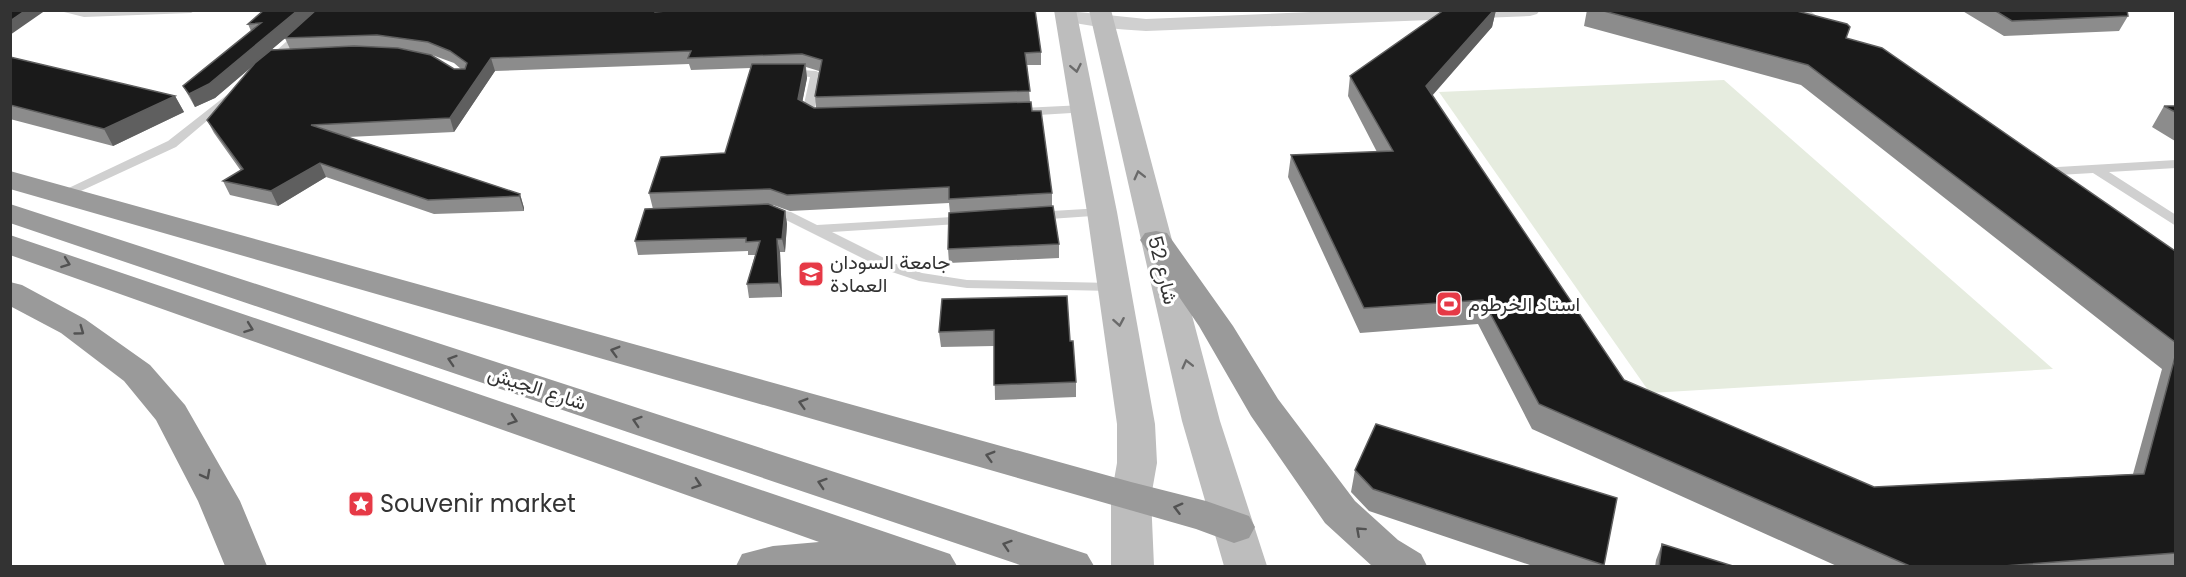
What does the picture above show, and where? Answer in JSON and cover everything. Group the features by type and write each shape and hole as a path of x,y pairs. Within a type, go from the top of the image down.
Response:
{"highway":[{"path":"10,180 1131,497 1206,516 1234,526"},
{"name":"شارع الجيش","path":"10,213 1067,565"},
{"path":"1156,240 1216,326 1264,407 1340,512 1383,552 1406,567"},
{"name":"شارع الجيش","path":"10,244 930,565"},
{"path":"10,292 73,326 137,373 144,381 172,414 219,501 246,567"},
{"path":"757,567 775,562 835,558 930,565"}],"street":[{"path":"1133,567 1131,497 1137,463 1136,424 1102,212 1065,13 1102,16 1146,25 1530,10"},
{"name":"شارع 52","path":"1102,16 1201,421 1246,567"}],"lane":[{"path":"61,10 84,14 191,10"},
{"path":"63,194 172,144 328,10"},
{"path":"1802,10 1831,31"},
{"path":"275,57 298,56"},
{"path":"777,72 816,74 808,113 816,117 830,118"},
{"path":"1015,112 1084,110"},
{"path":"2050,187 2031,173 2175,164"},
{"path":"2094,168 2175,222"},
{"path":"755,211 773,211 816,229 891,267 919,276 967,284 1113,287"},
{"path":"1019,217 1102,212"},
{"path":"816,229 983,219"}],"shaded area":[{"path":"1724,80 2053,369 1650,393 1439,92"}],"building":[{"path":"10,10 26,10 10,21"},
{"path":"264,10 298,10 209,84 189,94 183,86 261,23 248,24"},
{"path":"316,10 655,10 655,12 678,10 1035,10 1041,52 1025,53 1030,91 817,97 815,96 822,60 802,54 688,58 691,51 491,58 450,118 311,125 520,194 519,196 428,200 320,163 271,191 223,181 243,169 207,120 255,63 271,50 354,46 398,48 431,55 454,69 465,69 467,63 450,51 428,42 377,35 285,38"},
{"path":"1444,10 1494,10 1426,86 1624,380 1874,487 2144,474 2175,357 2175,553 1990,567 1912,567 1539,404 1483,300 1364,308 1291,155 1393,151 1350,76"},
{"path":"1600,10 1793,10 1847,24 1850,27 1846,38 1882,48 2175,251 2175,342 1808,65"},
{"path":"1994,10 2127,10 2128,16 2012,21"},
{"path":"10,57 175,96 104,129 10,105"},
{"path":"752,64 805,64 798,99 814,108 1031,102 1032,111 1041,111 1052,193 949,199 949,187 787,195 770,189 649,193 661,157 725,153"},
{"path":"2164,106 2175,106 2175,112"},
{"path":"768,204 785,211 782,239 777,239 779,283 747,284 760,241 746,242 746,238 635,241 645,209"},
{"path":"1053,206 1059,244 948,249 949,213"},
{"path":"1067,296 1076,382 994,385 994,330 939,332 942,299"},
{"path":"1376,424 1617,498 1604,565 1373,489 1355,470"},
{"path":"1662,544 1736,567 1659,567"}],"place":[{"name":"جامعة السودان العمادة","path":"811,274"},
{"name":"استاد الخرطوم","path":"1449,304"},
{"name":"Souvenir market","path":"361,504"}]}
